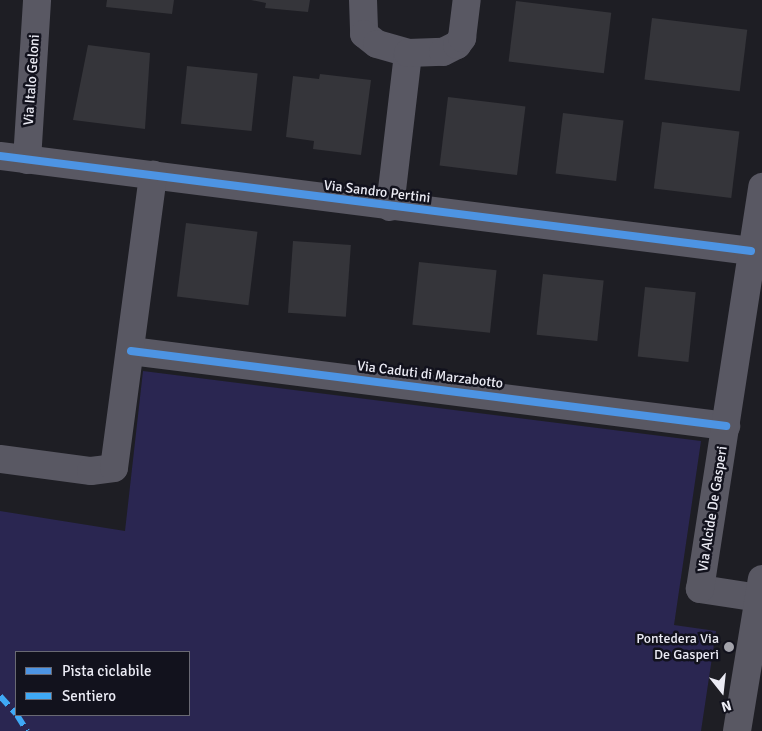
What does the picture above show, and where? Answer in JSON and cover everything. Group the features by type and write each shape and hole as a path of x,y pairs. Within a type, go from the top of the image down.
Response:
{"street":[{"name":"Via Italo Geloni","path":"27,160 37,0"},
{"path":"363,0 364,34 377,44 408,52 443,52 457,45 462,38 467,0"},
{"path":"390,207 408,52"},
{"name":"Via Sandro Pertini","path":"0,156 390,207 757,243"},
{"path":"0,459 91,471 114,468 153,175"},
{"name":"Via Alcide De Gasperi","path":"737,731 760,588 700,590 757,243 762,187"},
{"name":"Via Alcide De Gasperi","path":"757,243 762,283"},
{"name":"Via Caduti di Marzabotto","path":"131,351 726,426"}],"shaded area":[{"path":"143,371 701,441 674,625 716,631 701,731 0,731 0,511 125,531"}],"building":[{"path":"107,0 174,0 172,14 106,7"},
{"path":"251,0 310,0 308,12 265,8 266,3"},
{"path":"516,1 611,13 604,73 509,62"},
{"path":"652,18 747,30 740,91 644,80"},
{"path":"88,45 150,53 145,129 73,120"},
{"path":"187,66 258,73 252,131 181,124"},
{"path":"320,74 371,80 361,155 313,149 314,141 286,137 293,76 319,79"},
{"path":"448,97 525,107 517,175 440,165"},
{"path":"563,113 624,120 616,181 556,174"},
{"path":"662,122 739,132 731,198 654,189"},
{"path":"186,223 257,232 248,305 177,296"},
{"path":"293,241 351,245 346,317 288,313"},
{"path":"419,262 497,270 490,333 412,325"},
{"path":"543,274 604,280 597,341 537,335"},
{"path":"645,287 696,292 688,362 638,357"}],"marked path":[{"path":"0,696 15,713"},
{"path":"18,716 27,731"}],"cycle path":[{"path":"0,156 751,251"},
{"path":"131,351 726,426"}],"place":[{"name":"Pontedera Via De Gasperi","path":"729,647"}]}
